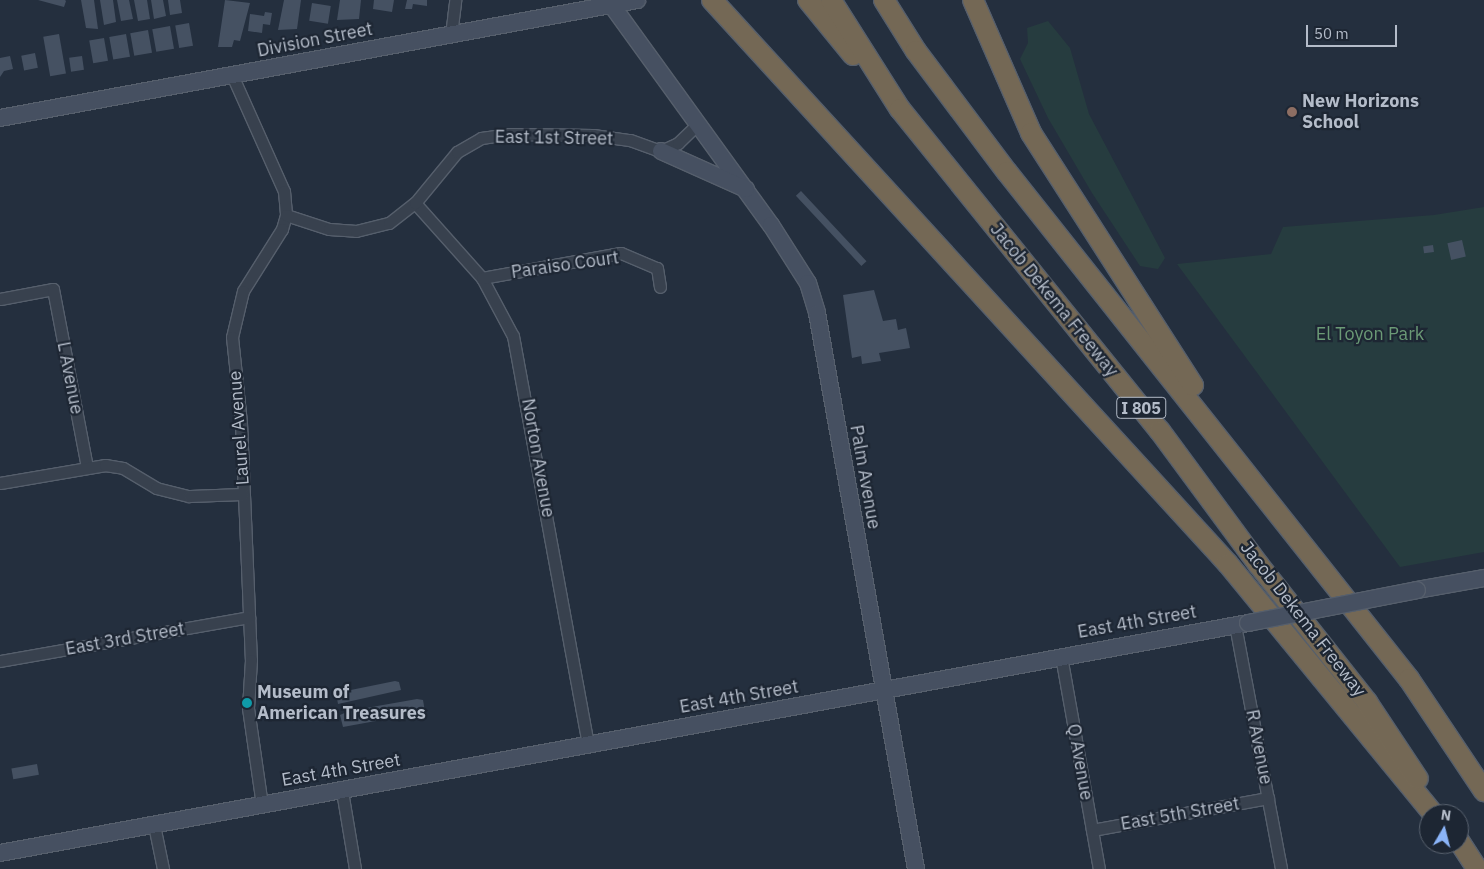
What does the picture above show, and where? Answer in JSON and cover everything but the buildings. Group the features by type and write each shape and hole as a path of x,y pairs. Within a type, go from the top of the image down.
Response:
{"highway":[{"path":"712,0 1228,564 1424,804"},
{"name":"I 805","path":"884,0 916,52 1008,172 1251,475 1409,679 1484,791"},
{"path":"974,0 1031,133 1251,475"},
{"name":"Jacob Dekema Freeway","path":"823,5 900,109 1160,431 1258,564 1367,702 1434,804"},
{"path":"1467,854 1477,869"}],"street":[{"path":"451,35 455,0"},
{"name":"Division Street","path":"0,118 451,35 609,2 637,0"},
{"name":"Palm Avenue","path":"609,2 747,190 808,282 817,313 882,692 916,869"},
{"name":"Laurel Avenue","path":"232,75 284,191 286,215 282,229 243,291 234,318 250,617 248,708 262,805"},
{"path":"661,151 678,143 699,124"},
{"name":"East 1st Street","path":"286,215 329,229 356,231 389,223 415,203 456,152 481,138 509,134 593,134 630,140 661,151"},
{"path":"661,151 747,190"},
{"name":"Norton Avenue","path":"415,203 482,278 496,298 520,361 588,744"},
{"name":"Paraiso Court","path":"482,278 621,253 656,268 660,287"},
{"name":"L Avenue","path":"0,299 53,289 87,468"},
{"path":"0,483 87,468 123,468 156,488 189,496 243,494"},
{"name":"East 4th Street","path":"0,853 588,744 1029,666 1061,656 1484,578"},
{"name":"East 3rd Street","path":"0,661 250,617"},
{"name":"R Avenue","path":"1241,624 1281,869"},
{"name":"Q Avenue","path":"1061,656 1099,869"},
{"path":"342,791 355,869"},
{"name":"East 5th Street","path":"1092,830 1268,798"},
{"path":"154,825 163,869"}],"green space":[{"path":"1048,21 1070,48 1089,114 1165,258 1158,269 1140,266 1092,193 1048,118 1020,59 1028,43 1027,28"},
{"name":"El Toyon Park","path":"1484,207 1484,552 1400,567 1177,264 1271,254 1283,227 1434,215"}],"place":[{"name":"New Horizons School","path":"1292,112"},
{"name":"Museum of American Treasures","path":"247,703"}]}
